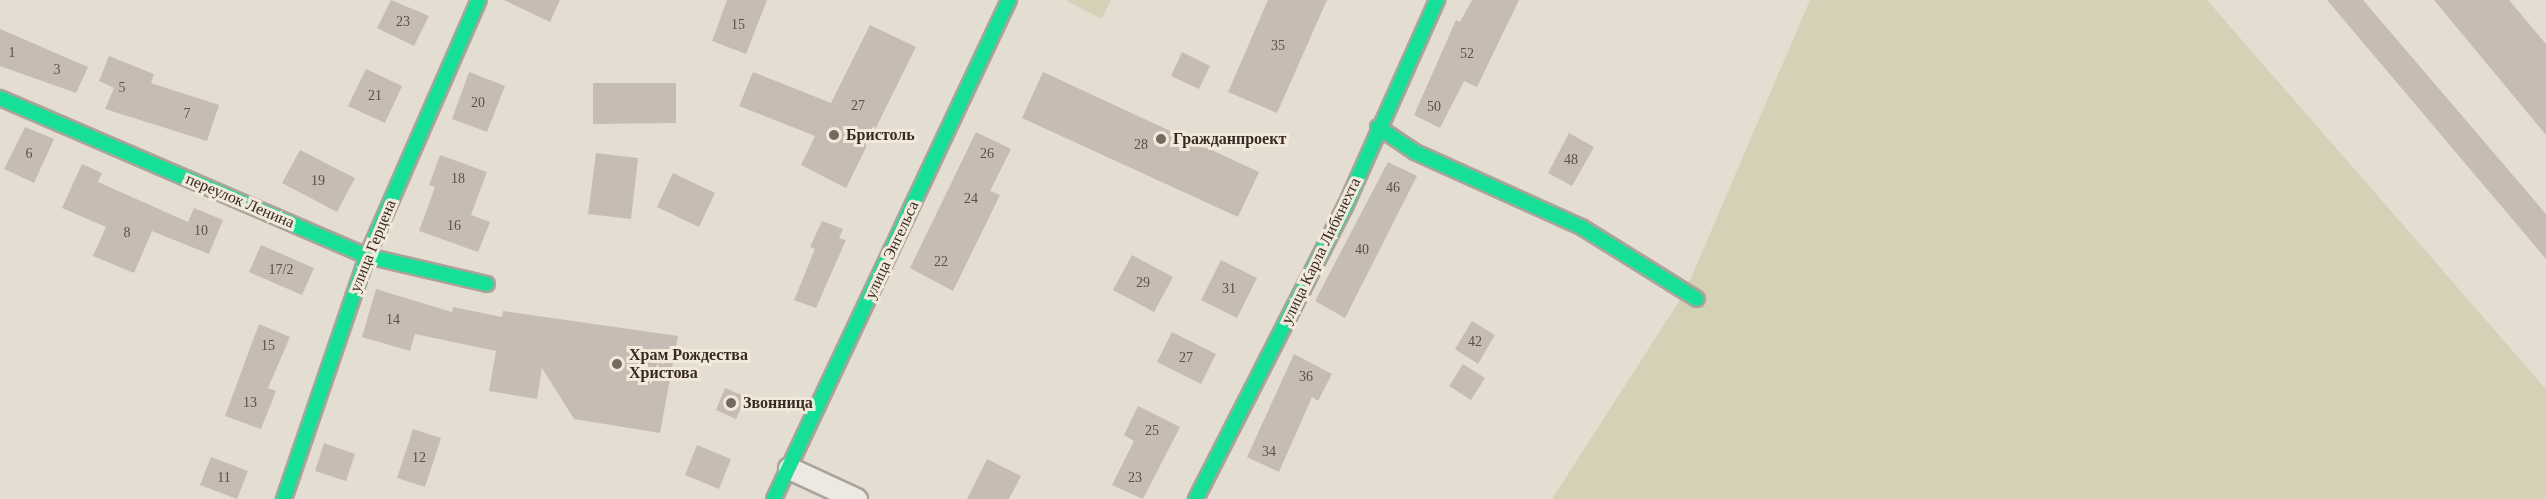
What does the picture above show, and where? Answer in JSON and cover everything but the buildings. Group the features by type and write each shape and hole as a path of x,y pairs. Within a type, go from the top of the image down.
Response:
{"street":[{"name":"улица Герцена","path":"284,499 367,256 479,0"},
{"name":"улица Энгельса","path":"774,499 1009,0"},
{"name":"улица Карла Либкнехта","path":"1196,499 1345,207 1378,127 1437,0"},
{"name":"переулок Ленина","path":"0,98 367,256 487,284"},
{"path":"1378,127 1415,152 1583,228 1697,299"},
{"path":"789,468 856,499"}],"shaded area":[{"path":"1065,0 1111,0 1102,19"},
{"path":"1810,0 2207,0 2546,389 2546,499 1552,499 1685,292"}],"traffic: fast":[{"path":"284,499 367,256 479,0"},
{"path":"774,499 1009,0"},
{"path":"1196,499 1345,207 1437,0"},
{"path":"0,98 367,256 487,284"},
{"path":"1378,127 1415,152 1583,228 1697,299"}],"place":[{"name":"Бристоль","path":"834,135"},
{"name":"Гражданпроект","path":"1161,139"},
{"name":"Храм Рождества Христова","path":"617,364"},
{"name":"Звонница","path":"731,403"}]}
